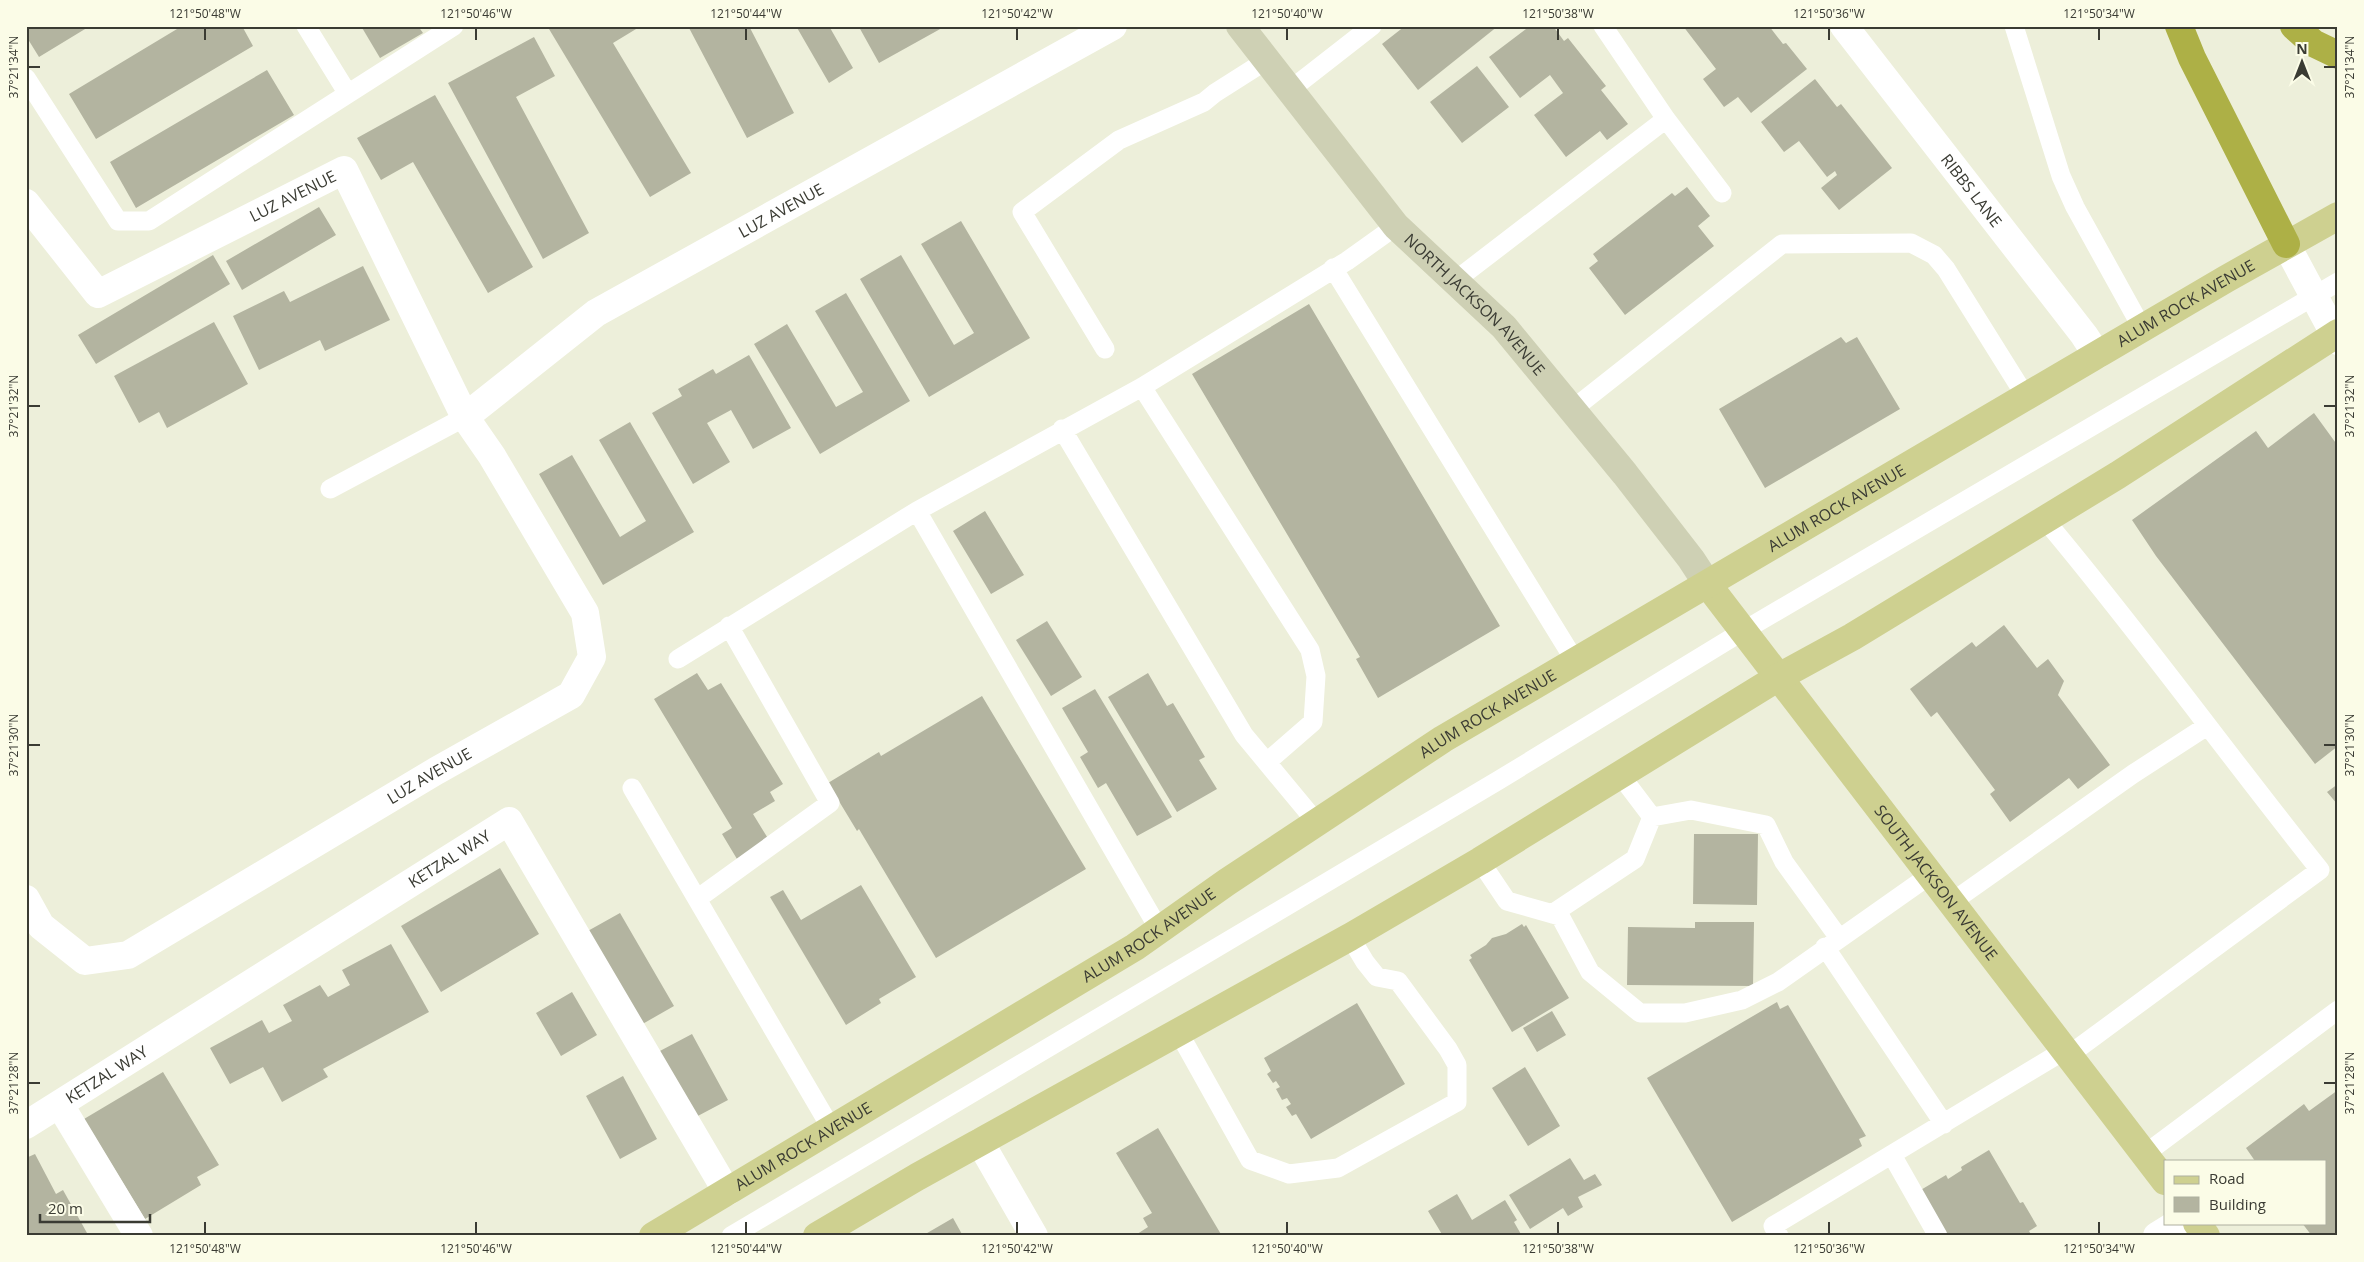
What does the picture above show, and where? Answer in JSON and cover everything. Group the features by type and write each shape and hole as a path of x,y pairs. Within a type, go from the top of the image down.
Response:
{"highway":[{"path":"2180,26 2192,58 2286,244"},
{"path":"2294,26 2313,42 2338,55"}],"main road":[{"name":"NORTH JACKSON AVENUE","path":"1240,26 1396,226 1456,280 1504,327 1691,559 1708,585"},
{"name":"ALUM ROCK AVENUE","path":"653,1236 1160,931 1227,882 1444,739 2142,328 2338,216"},
{"path":"817,1236 980,1142 1350,937 1480,861 1621,776 1779,677 1852,637 2045,520 2337,337"},
{"name":"SOUTH JACKSON AVENUE","path":"1708,585 2164,1180"},
{"path":"2198,1224 2206,1236"}],"street":[{"name":"LUZ AVENUE","path":"465,417 596,313 1113,26"},
{"name":"RIBBS LANE","path":"1844,26 2084,335 2097,355"},
{"name":"LUZ AVENUE","path":"26,203 98,294 344,170 465,417 492,456 585,613 592,657 571,695 436,771 128,955 85,961 41,926 26,899"},
{"path":"2286,244 2337,337"},
{"name":"KETZAL WAY","path":"26,1126 509,821 727,1192"},
{"path":"60,1105 139,1236"},
{"path":"980,1142 1034,1236"},
{"path":"2157,1236 2176,1224"}],"lane":[{"path":"306,26 348,94"},
{"path":"26,78 118,221 149,221 454,26"},
{"path":"1290,90 1372,26"},
{"path":"1603,26 1666,119 1722,193"},
{"path":"2014,26 2061,176 2075,207 2142,328"},
{"path":"1105,349 1022,212 1119,140 1204,102 1215,92 1267,60"},
{"path":"1456,280 1666,119"},
{"path":"678,659 916,511 1062,429 1142,387 1333,268 1396,226"},
{"path":"1572,409 1782,244 1911,243 1934,256 1946,269 2026,397"},
{"path":"1333,268 1576,661"},
{"path":"731,1236 1491,785 1744,631 2338,282"},
{"path":"1142,387 1310,650 1316,676 1313,722 1267,762"},
{"path":"330,488 465,417"},
{"path":"1062,429 1244,735 1317,823"},
{"path":"916,511 1160,931"},
{"path":"1779,1236 1773,1226 2067,1052 2320,870 2207,726 2157,657 2045,520"},
{"path":"697,899 830,803 729,626"},
{"path":"1952,902 2133,774 2207,726"},
{"path":"1621,776 1652,817"},
{"path":"632,788 831,1128"},
{"path":"1652,817 1691,810 1766,825 1784,862 1944,1124"},
{"path":"1552,914 1635,859 1652,817"},
{"path":"1480,861 1507,901 1560,916 1590,972 1640,1013 1685,1013 1742,1000 1778,982 1832,942 1930,875"},
{"path":"1179,1033 1250,1160 1289,1174 1338,1168 1457,1102 1457,1065 1448,1049 1398,982 1377,977 1365,962 1350,937"},
{"path":"2145,1154 2338,1010"},
{"path":"1892,1155 1938,1236"}],"building":[{"path":"26,26 90,26 39,57 26,36"},
{"path":"182,26 242,26 253,46 96,139 69,94"},
{"path":"361,26 418,26 423,33 380,58"},
{"path":"554,26 641,26 613,43 691,173 650,197 549,29"},
{"path":"688,26 749,26 794,113 747,138"},
{"path":"796,26 829,26 853,68 829,83"},
{"path":"941,26 942,28 879,63 859,27"},
{"path":"1405,26 1498,26 1418,90 1382,44"},
{"path":"1530,26 1553,26 1564,41 1568,38 1606,86 1601,90 1628,124 1607,140 1600,131 1566,157 1534,115 1563,93 1550,75 1520,98 1489,57"},
{"path":"1683,26 1769,26 1807,69 1751,113 1738,97 1724,107 1703,79 1716,69"},
{"path":"534,37 555,76 516,97 589,233 543,259 448,83"},
{"path":"1477,66 1509,107 1462,143 1430,102"},
{"path":"267,70 294,115 136,208 110,162"},
{"path":"1815,79 1837,107 1841,104 1892,168 1839,210 1821,188 1837,175 1835,171 1827,177 1799,141 1784,152 1761,122"},
{"path":"435,95 533,267 488,293 413,162 381,180 357,138"},
{"path":"1687,187 1710,216 1698,226 1714,246 1625,315 1589,268 1598,261 1593,254 1672,193 1675,196"},
{"path":"319,207 336,235 242,290 226,261"},
{"path":"961,221 1030,338 929,397 860,279 901,255 954,345 974,333 921,244"},
{"path":"213,255 230,284 96,364 78,335"},
{"path":"363,266 390,320 325,351 320,340 259,370 233,316 284,291 290,302"},
{"path":"846,293 910,401 820,454 754,344 787,324 836,407 863,392 815,311"},
{"path":"1309,304 1500,626 1378,698 1356,659 1360,657 1192,374"},
{"path":"214,322 248,384 167,428 159,412 139,423 114,376"},
{"path":"1841,337 1846,343 1857,337 1900,409 1765,488 1719,409"},
{"path":"749,355 791,428 753,449 731,410 707,423 730,462 693,484 652,413 682,396 678,389 713,369 716,374"},
{"path":"2314,413 2338,446 2338,746 2315,764 2156,556 2132,520 2256,431 2268,448"},
{"path":"630,422 694,532 603,585 539,474 572,455 620,537 646,521 599,440"},
{"path":"985,511 1024,575 991,594 953,531"},
{"path":"1047,621 1082,677 1051,696 1016,640"},
{"path":"2004,625 2037,668 2048,659 2064,681 2058,695 2110,765 2078,789 2069,778 2010,822 1990,794 1995,790 1937,712 1931,717 1910,689 1972,642 1976,647"},
{"path":"697,673 708,690 721,683 783,784 770,792 775,801 753,814 769,840 737,859 722,834 732,828 654,699"},
{"path":"1148,673 1167,706 1173,703 1205,757 1199,760 1217,789 1177,812 1108,697"},
{"path":"1095,689 1172,817 1137,836 1106,783 1098,788 1080,757 1088,752 1062,708"},
{"path":"982,696 1086,869 936,958 859,829 857,831 828,783 879,752 881,756"},
{"path":"2338,784 2338,805 2327,792"},
{"path":"1694,834 1758,834 1757,905 1693,904"},
{"path":"500,868 539,934 441,992 401,926"},
{"path":"861,885 916,977 879,999 881,1003 846,1025 770,897 783,890 801,920"},
{"path":"620,913 674,1006 639,1026 586,932"},
{"path":"1695,922 1754,922 1753,986 1627,985 1628,927 1695,928"},
{"path":"1522,924 1524,927 1526,925 1569,998 1512,1032 1469,960 1472,958 1470,955 1486,945 1492,938 1506,934"},
{"path":"391,944 429,1012 323,1069 328,1077 282,1102 263,1067 230,1084 210,1048 262,1020 269,1033 292,1021 283,1005 320,985 328,997 350,985 342,970"},
{"path":"572,992 597,1035 561,1056 536,1013"},
{"path":"1777,1002 1780,1009 1788,1005 1866,1136 1859,1139 1862,1146 1732,1222 1647,1078"},
{"path":"1357,1003 1405,1084 1311,1139 1296,1114 1292,1116 1286,1107 1291,1104 1287,1098 1282,1100 1276,1089 1280,1087 1276,1081 1273,1083 1267,1074 1271,1071 1264,1058"},
{"path":"1552,1011 1566,1035 1537,1052 1523,1028"},
{"path":"692,1034 728,1100 694,1118 658,1052"},
{"path":"1525,1067 1560,1126 1528,1146 1492,1088"},
{"path":"163,1072 219,1165 197,1177 201,1185 145,1219 84,1119"},
{"path":"623,1076 657,1139 620,1159 586,1096"},
{"path":"2338,1090 2338,1236 2312,1236 2303,1224 2326,1224 2326,1160 2254,1160 2246,1148 2304,1104 2309,1111"},
{"path":"1158,1128 1222,1236 1134,1236 1148,1227 1143,1218 1152,1213 1116,1153"},
{"path":"1989,1150 2020,1203 2023,1202 2037,1226 2029,1231 2032,1236 1945,1236 1919,1191 1946,1175 1948,1179 1962,1170 1961,1167"},
{"path":"35,1154 56,1194 63,1190 87,1233 82,1236 26,1236 26,1158"},
{"path":"1570,1158 1584,1180 1595,1174 1602,1185 1578,1197 1583,1207 1568,1216 1563,1208 1530,1229 1509,1195"},
{"path":"1457,1194 1472,1220 1505,1200 1517,1220 1514,1222 1522,1236 1443,1236 1428,1211"},
{"path":"953,1218 963,1236 922,1236"}]}
